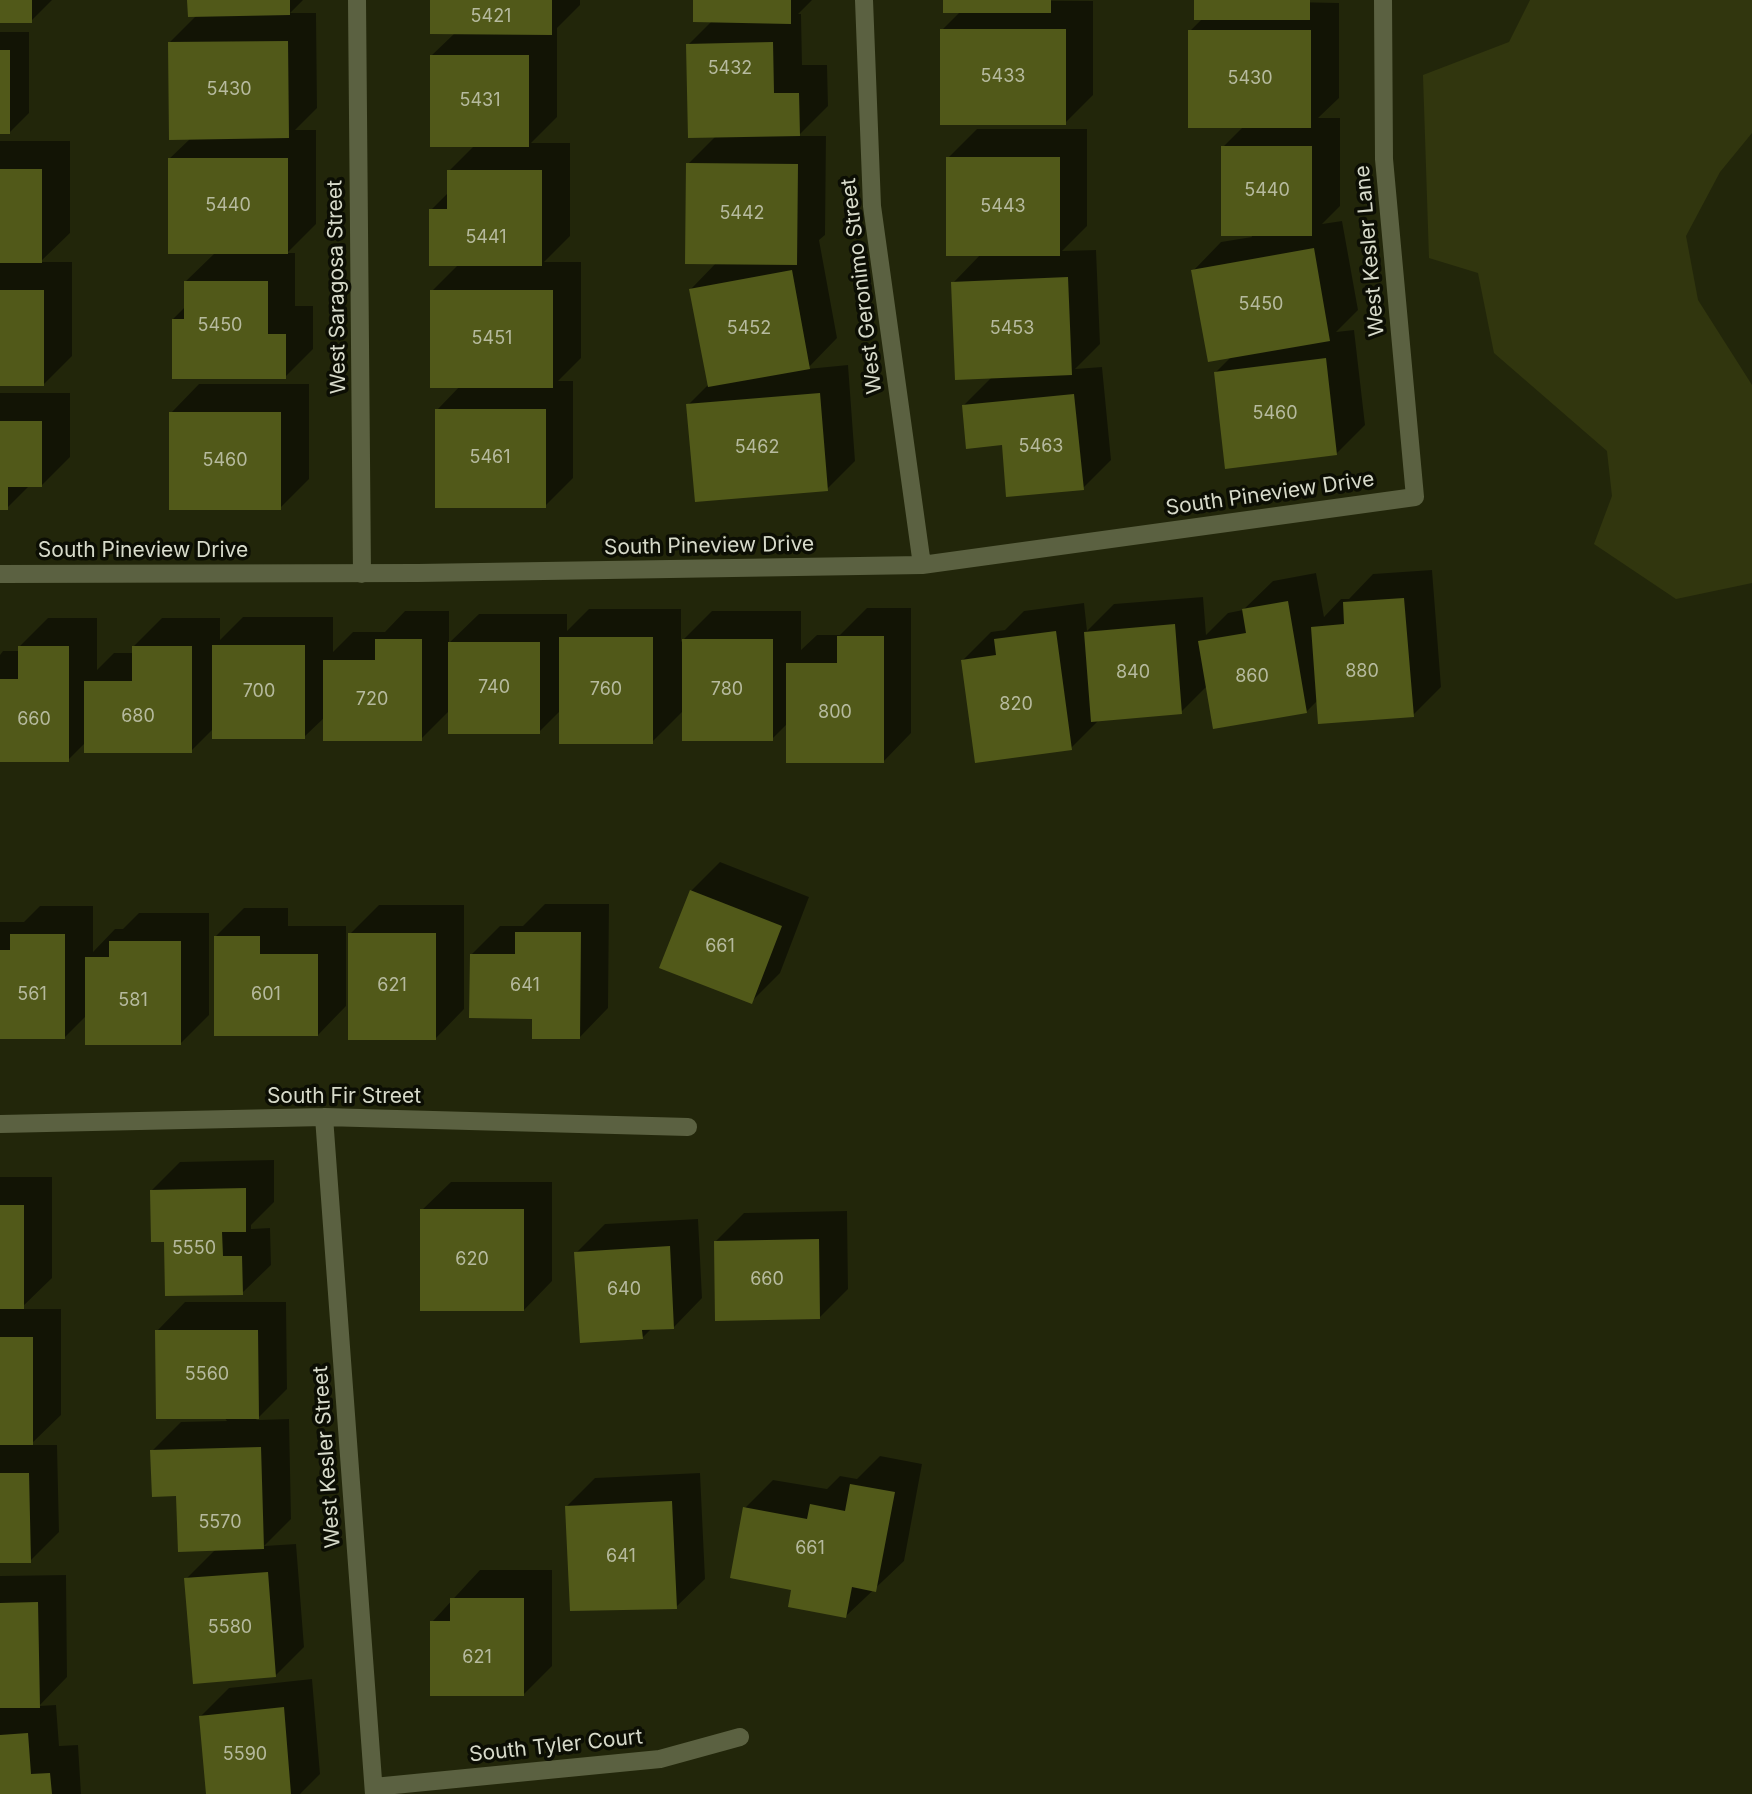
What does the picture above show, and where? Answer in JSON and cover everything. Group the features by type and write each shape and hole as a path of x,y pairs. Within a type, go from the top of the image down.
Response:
{"street":[{"name":"West Saragosa Street","path":"357,0 362,574"},
{"name":"West Geronimo Street","path":"864,0 872,206 922,565"},
{"name":"West Kesler Lane","path":"1383,0 1384,159 1415,497"},
{"name":"South Pineview Drive","path":"0,574 362,574 922,565 1415,497"},
{"name":"South Fir Street","path":"0,1124 324,1117 688,1127"},
{"name":"West Kesler Street","path":"324,1117 374,1790"},
{"name":"South Tyler Court","path":"374,1790 660,1759 740,1737"}],"green space":[{"path":"1530,0 1752,0 1752,133 1720,172 1686,236 1698,300 1752,385 1752,583 1676,599 1594,544 1612,496 1607,451 1494,353 1478,273 1429,258 1423,75 1509,42"}],"building":[{"path":"0,0 32,0 32,23 0,23"},
{"path":"187,0 290,0 290,15 188,17"},
{"path":"430,0 552,0 552,35 430,34"},
{"path":"693,0 791,0 791,24 693,22"},
{"path":"943,0 1051,0 1051,13 943,13"},
{"path":"1194,0 1310,0 1310,20 1194,20"},
{"path":"940,29 1066,29 1066,125 940,125"},
{"path":"1188,30 1311,30 1311,128 1188,128"},
{"path":"288,41 289,138 169,140 168,42"},
{"path":"773,42 774,93 799,93 800,136 688,138 686,44"},
{"path":"0,50 10,50 10,134 0,134"},
{"path":"430,55 529,55 529,147 430,147"},
{"path":"1221,146 1312,146 1312,236 1221,236"},
{"path":"946,157 1060,157 1060,256 946,256"},
{"path":"168,158 288,158 288,254 168,254"},
{"path":"686,163 798,164 797,265 685,264"},
{"path":"0,169 42,169 42,263 0,263"},
{"path":"447,170 542,170 542,266 429,266 429,209 447,209"},
{"path":"1314,248 1330,341 1208,362 1191,270"},
{"path":"792,270 810,369 708,387 689,289"},
{"path":"1068,277 1072,375 955,380 951,282"},
{"path":"184,281 268,281 268,334 286,334 286,379 172,379 172,319 184,319"},
{"path":"0,290 44,290 44,386 0,386"},
{"path":"430,290 553,290 553,388 430,388"},
{"path":"1326,358 1337,455 1225,469 1214,372"},
{"path":"820,393 828,491 695,502 686,404"},
{"path":"1074,394 1084,490 1006,497 1002,445 966,449 962,405"},
{"path":"435,409 546,409 546,508 435,508"},
{"path":"169,412 281,412 281,510 169,510"},
{"path":"0,421 42,421 42,487 8,487 8,510 0,510"},
{"path":"1404,598 1414,717 1318,724 1311,627 1344,624 1343,602"},
{"path":"1288,601 1307,713 1213,729 1198,641 1246,633 1242,609"},
{"path":"1175,624 1182,714 1091,722 1084,632"},
{"path":"1056,631 1072,750 975,763 961,660 996,655 994,639"},
{"path":"837,636 884,636 884,763 786,763 786,663 837,663"},
{"path":"559,637 653,637 653,744 559,744"},
{"path":"375,639 422,639 422,741 323,741 323,660 375,660"},
{"path":"682,639 773,639 773,741 682,741"},
{"path":"448,642 540,642 540,734 448,734"},
{"path":"212,645 305,645 305,739 212,739"},
{"path":"18,646 69,646 69,762 0,762 0,679 18,679"},
{"path":"132,646 192,646 192,753 84,753 84,681 132,681"},
{"path":"690,890 782,926 752,1004 659,968"},
{"path":"515,932 581,932 580,1039 532,1039 532,1019 469,1018 470,954 515,954"},
{"path":"348,933 436,933 436,1040 348,1040"},
{"path":"10,934 65,934 65,1039 0,1039 0,950 10,950"},
{"path":"214,936 260,936 260,954 318,954 318,1036 214,1036"},
{"path":"109,941 181,941 181,1045 85,1045 85,957 109,957"},
{"path":"246,1188 246,1232 222,1232 223,1256 242,1256 243,1295 165,1296 164,1242 151,1242 150,1190"},
{"path":"0,1205 24,1205 24,1309 0,1309"},
{"path":"420,1209 524,1209 524,1311 420,1311"},
{"path":"819,1239 820,1319 715,1321 714,1241"},
{"path":"670,1246 674,1329 642,1330 643,1339 580,1343 574,1252"},
{"path":"155,1330 258,1330 259,1419 156,1419"},
{"path":"0,1337 33,1337 33,1445 0,1445"},
{"path":"261,1447 264,1549 178,1552 176,1496 152,1497 150,1450"},
{"path":"0,1473 29,1473 31,1563 0,1563"},
{"path":"850,1484 895,1492 876,1592 852,1587 846,1618 788,1607 791,1590 730,1578 743,1507 807,1519 810,1504 845,1511"},
{"path":"672,1501 677,1609 570,1611 565,1506"},
{"path":"268,1572 276,1677 193,1684 184,1578"},
{"path":"450,1598 524,1598 524,1696 430,1696 430,1621 450,1621"},
{"path":"38,1602 40,1708 0,1708 0,1603"},
{"path":"284,1707 291,1794 206,1794 199,1716"},
{"path":"28,1733 31,1774 50,1773 52,1794 0,1794 0,1735"}]}
